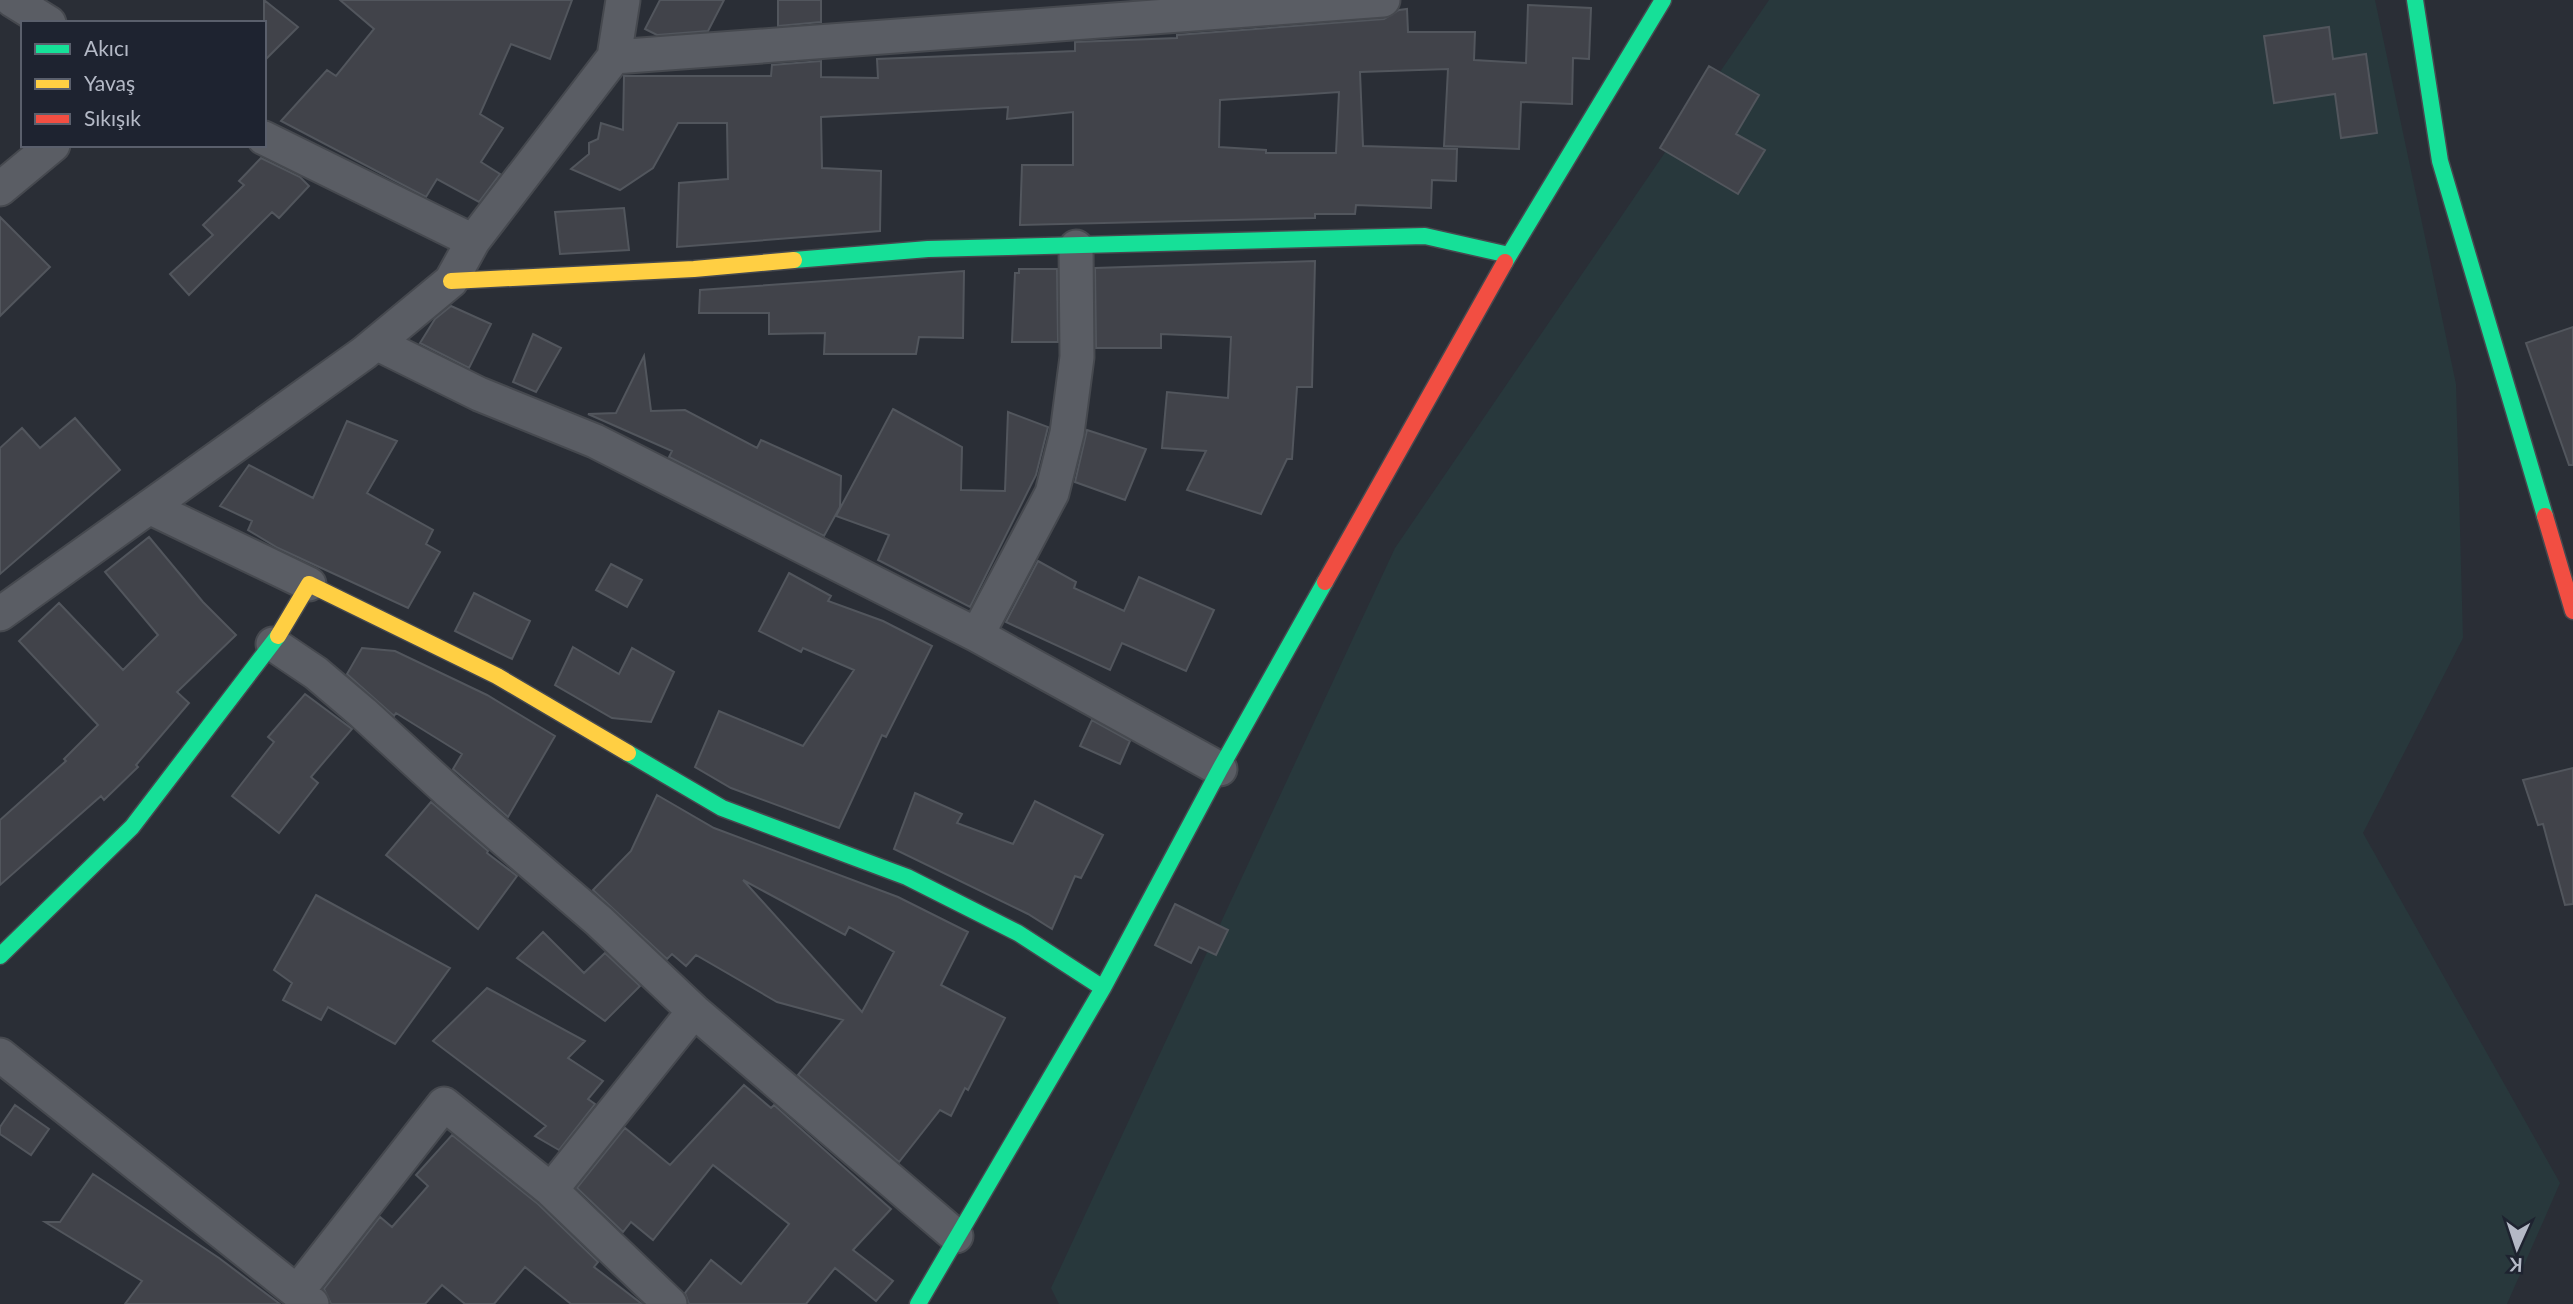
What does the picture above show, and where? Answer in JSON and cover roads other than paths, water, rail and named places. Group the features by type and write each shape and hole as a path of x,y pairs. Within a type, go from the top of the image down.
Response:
{"street":[{"path":"12,0 46,21"},
{"path":"0,614 376,343 451,281 473,240 614,57 623,0"},
{"path":"614,57 1383,0"},
{"path":"919,1304 956,1236 1103,988 1220,769 1509,255 1663,0"},
{"path":"2415,0 2440,161 2573,611"},
{"path":"266,139 473,240"},
{"path":"0,189 51,147"},
{"path":"451,281 694,270 928,248 1076,247 1425,236 1509,255"},
{"path":"977,635 1052,493 1067,433 1077,357 1076,247"},
{"path":"376,343 480,394 595,442 977,635 1220,769"},
{"path":"149,507 497,676 722,808 907,877 1018,933 1103,988"},
{"path":"0,956 132,827 273,644 309,584"},
{"path":"273,644 316,673 363,713 449,792 599,921 694,1012 956,1236"},
{"path":"551,1191 694,1012"},
{"path":"0,1055 304,1298 444,1104 551,1191 670,1304"}]}
